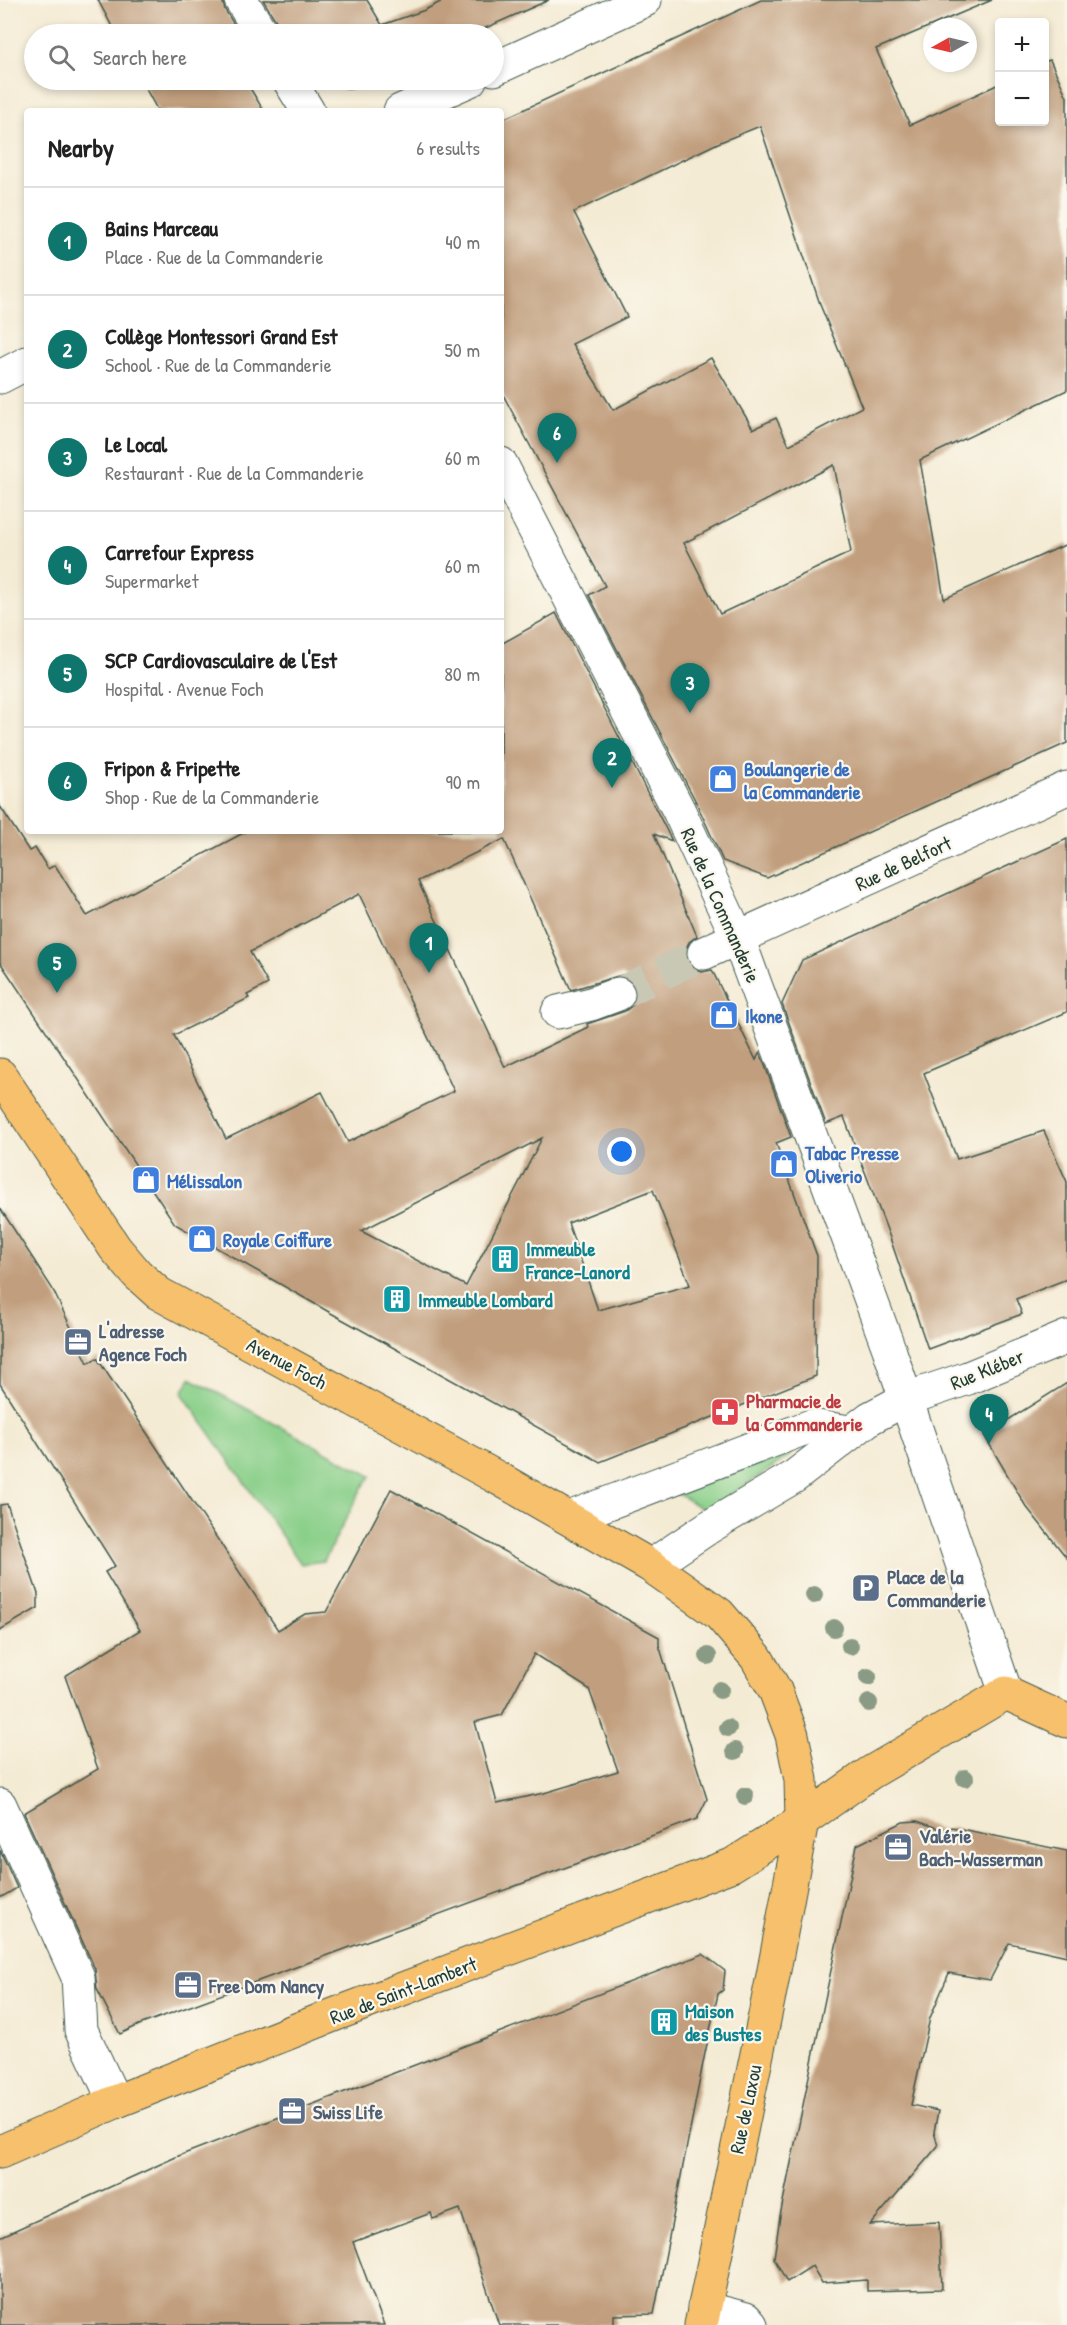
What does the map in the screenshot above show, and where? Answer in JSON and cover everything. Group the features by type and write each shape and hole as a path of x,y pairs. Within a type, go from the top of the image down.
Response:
{"main road":[{"name":"Avenue Foch","path":"0,1075 115,1248 137,1274 158,1293 569,1518 651,1566"},
{"path":"651,1566 719,1614 756,1657 770,1681 792,1735 801,1780 802,1821"},
{"path":"802,1821 870,1773 1006,1693 1067,1721"},
{"name":"Rue de Saint-Lambert","path":"0,2152 115,2102 336,2014 732,1865 802,1821"},
{"name":"Rue de Laxou","path":"702,2317 802,1821"}],"street":[{"path":"241,0 256,24"},
{"path":"504,64 645,0"},
{"path":"295,90 307,108"},
{"path":"407,108 447,90"},
{"path":"0,376 24,364"},
{"name":"Rue de la Commanderie","path":"504,470 679,811 738,938 906,1399"},
{"name":"Rue de Belfort","path":"704,953 1067,788"},
{"path":"558,1012 591,1004 618,994"},
{"name":"Rue Kléber","path":"906,1399 968,1378 1067,1337"},
{"path":"651,1566 709,1527 795,1476 870,1418 906,1399 1006,1693"},
{"path":"569,1518 811,1426 850,1432"},
{"path":"0,1804 78,1977 81,2030 115,2102"},
{"path":"702,2317 746,2319 751,2325"}],"green space":[{"path":"190,1378 371,1476 362,1488 324,1561 301,1564 182,1393"},
{"path":"785,1444 791,1455 706,1511 671,1490"}],"building":[{"path":"98,0 222,0 234,24 111,24"},
{"path":"263,0 367,0 381,24 278,24"},
{"path":"444,0 549,0 495,24 385,24 425,10"},
{"path":"761,0 992,0 949,18 923,18 923,29 876,49 910,125 995,86 995,126 1049,126 1050,60 1067,97 1067,390 920,460 944,599 1067,544 1067,743 767,878 723,861 696,802 589,595 605,586 504,397 504,119","holes":["760,126 821,307 862,407 789,445 776,418 753,429 711,358 613,410 572,344 627,317 574,212 718,143","834,465 851,552 720,614 684,543"]},
{"path":"146,90 251,90 262,108 156,108"},
{"path":"556,613 672,841 654,834 697,936 689,942 685,951 687,961 693,968 702,972 712,970 756,1060 760,1052 791,1137 776,1143 817,1256 816,1376 600,1462 175,1224 0,962 0,806 29,851 35,848 48,869 55,865 87,916 241,834 504,834 504,642","holes":["504,839 571,990 621,975 630,980 635,987 637,997 633,1005 625,1011 587,1024 588,1027 505,1067 418,881","359,894 454,1091 348,1142 322,1092 226,1139 174,1035 249,998 247,995 268,984 250,952","542,1138 466,1286 361,1231","653,1190 690,1285 598,1310 568,1223"]},
{"path":"1067,839 1067,1012 924,1073 957,1159 1044,1131 1067,1182 1067,1279 1016,1299 1022,1314 928,1349 889,1235 844,1117 826,1124 782,1004 802,960"},
{"path":"0,1208 52,1288 88,1363 97,1358 278,1630 305,1614 326,1612 391,1489 659,1637 659,1645 707,1799 697,1819 120,2034 97,1989 95,1969 24,1813 98,1769 65,1676 140,1630 105,1572 115,1566 0,1384","holes":["534,1654 589,1689 618,1771 544,1793 497,1803 475,1722 502,1715"]},
{"path":"1067,1383 1067,1558 1025,1505 984,1435"},
{"path":"7,1504 38,1594 38,1608 0,1630 0,1505"},
{"path":"917,1821 946,1831 952,1827 1067,1851 1067,1956 1009,1943 990,1980 949,1973 930,2018 911,2105 938,2111 934,2132 938,2146 870,2225 939,2222 942,2289 867,2291 867,2280 822,2283 812,2266 787,2282 774,2258 780,2216 857,1845 903,1822"},
{"path":"0,1850 17,1888 0,1898"},
{"path":"703,1954 725,1971 723,1990 718,1994 705,2053 654,2314 614,2315 614,2325 499,2325 460,2209 433,2219 431,2213 353,2242 384,2325 0,2325 0,2237 176,2157"}],"tunnel":[{"path":"618,994 704,953"}],"place":[{"name":"Fripon & Fripette","path":"557,463"},
{"name":"Le Local","path":"690,713"},
{"name":"Boulangerie de la Commanderie","path":"723,779"},
{"name":"Collège Montessori Grand Est","path":"612,788"},
{"name":"Bains Marceau","path":"429,973"},
{"name":"SCP Cardiovasculaire de l'Est","path":"57,993"},
{"name":"Ikone","path":"724,1015"},
{"name":"Tabac Presse Oliverio","path":"784,1164"},
{"name":"Mélissalon","path":"146,1180"},
{"name":"Royale Coiffure","path":"202,1239"},
{"name":"Immeuble France-Lanord","path":"505,1259"},
{"name":"Immeuble Lombard","path":"397,1299"},
{"name":"L'adresse Agence Foch","path":"78,1342"},
{"name":"Pharmacie de la Commanderie","path":"725,1412"},
{"name":"Carrefour Express","path":"989,1444"},
{"name":"Place de la Commanderie","path":"866,1588"},
{"name":"Valérie Bach-Wasserman","path":"898,1847"},
{"name":"Free Dom Nancy","path":"188,1985"},
{"name":"Maison des Bustes","path":"664,2022"},
{"name":"Swiss Life","path":"292,2111"}]}
